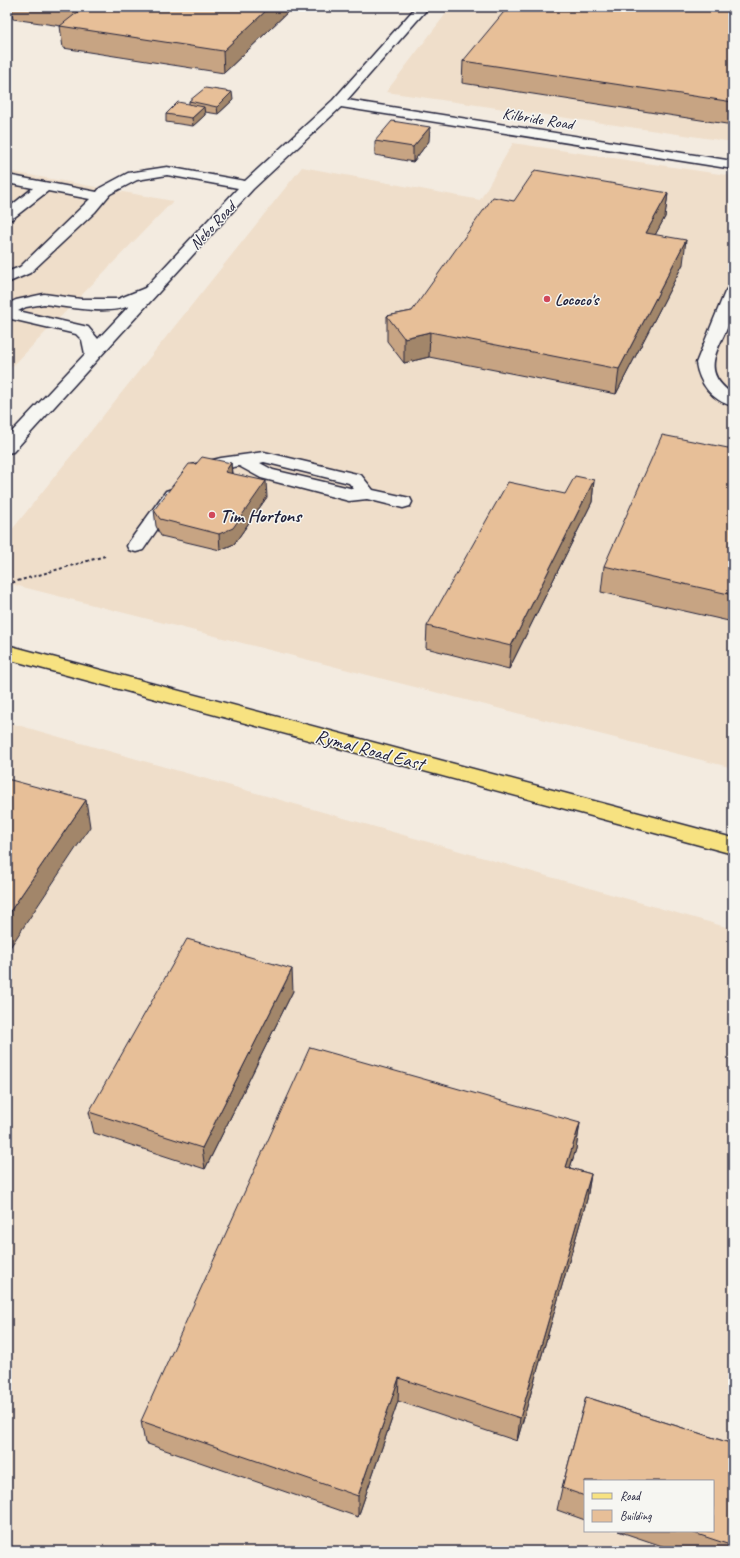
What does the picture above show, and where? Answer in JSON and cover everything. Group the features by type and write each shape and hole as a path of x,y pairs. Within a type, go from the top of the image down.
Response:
{"main road":[{"name":"Rymal Road East","path":"7,652 733,846"}],"street":[{"name":"Nebo Road","path":"7,448 248,186 338,103 423,7"},
{"name":"Kilbride Road","path":"338,103 733,165"},
{"path":"7,278 25,270 105,191 133,176 167,171 248,186"},
{"path":"7,179 100,197"},
{"path":"7,216 44,186"},
{"path":"7,312 22,302 44,299 81,304 120,304 152,290"},
{"path":"733,292 704,363 706,375 714,387 733,401"},
{"path":"7,312 82,330 90,339 93,354"},
{"path":"136,546 189,471 221,463 264,457 355,479 367,494 403,502"}],"path":[{"path":"7,584 60,570 136,546"}],"shaded area":[{"path":"451,7 733,7 733,142 386,92"},
{"path":"513,143 733,176 733,768 7,583 7,536 302,167 480,200"},
{"path":"7,171 173,201 7,372"},
{"path":"7,722 733,929 733,1551 7,1551"}],"building":[{"path":"74,7 270,7 223,51 60,26 83,8"},
{"path":"508,7 733,7 733,102 463,61"},
{"path":"205,88 232,92 217,107 189,101"},
{"path":"178,102 204,107 192,118 166,114"},
{"path":"392,121 430,127 413,147 375,141"},
{"path":"535,170 668,193 646,233 686,240 619,369 430,332 404,338 387,316 412,311 493,197 514,201"},
{"path":"662,435 733,449 733,595 604,566"},
{"path":"202,457 231,463 225,472 266,481 233,528 219,534 160,519 154,510 189,464 196,464"},
{"path":"575,476 594,480 511,646 427,626 508,482 565,494"},
{"path":"7,779 86,800 7,916"},
{"path":"187,939 292,969 202,1148 89,1112"},
{"path":"310,1047 580,1123 566,1167 591,1174 520,1418 399,1378 358,1496 141,1421"},
{"path":"586,1397 733,1444 733,1546 691,1532 714,1532 714,1480 584,1480 584,1496 562,1488"}],"place":[{"name":"Lococo's","path":"547,299"},
{"name":"Tim Hortons","path":"212,515"}]}
